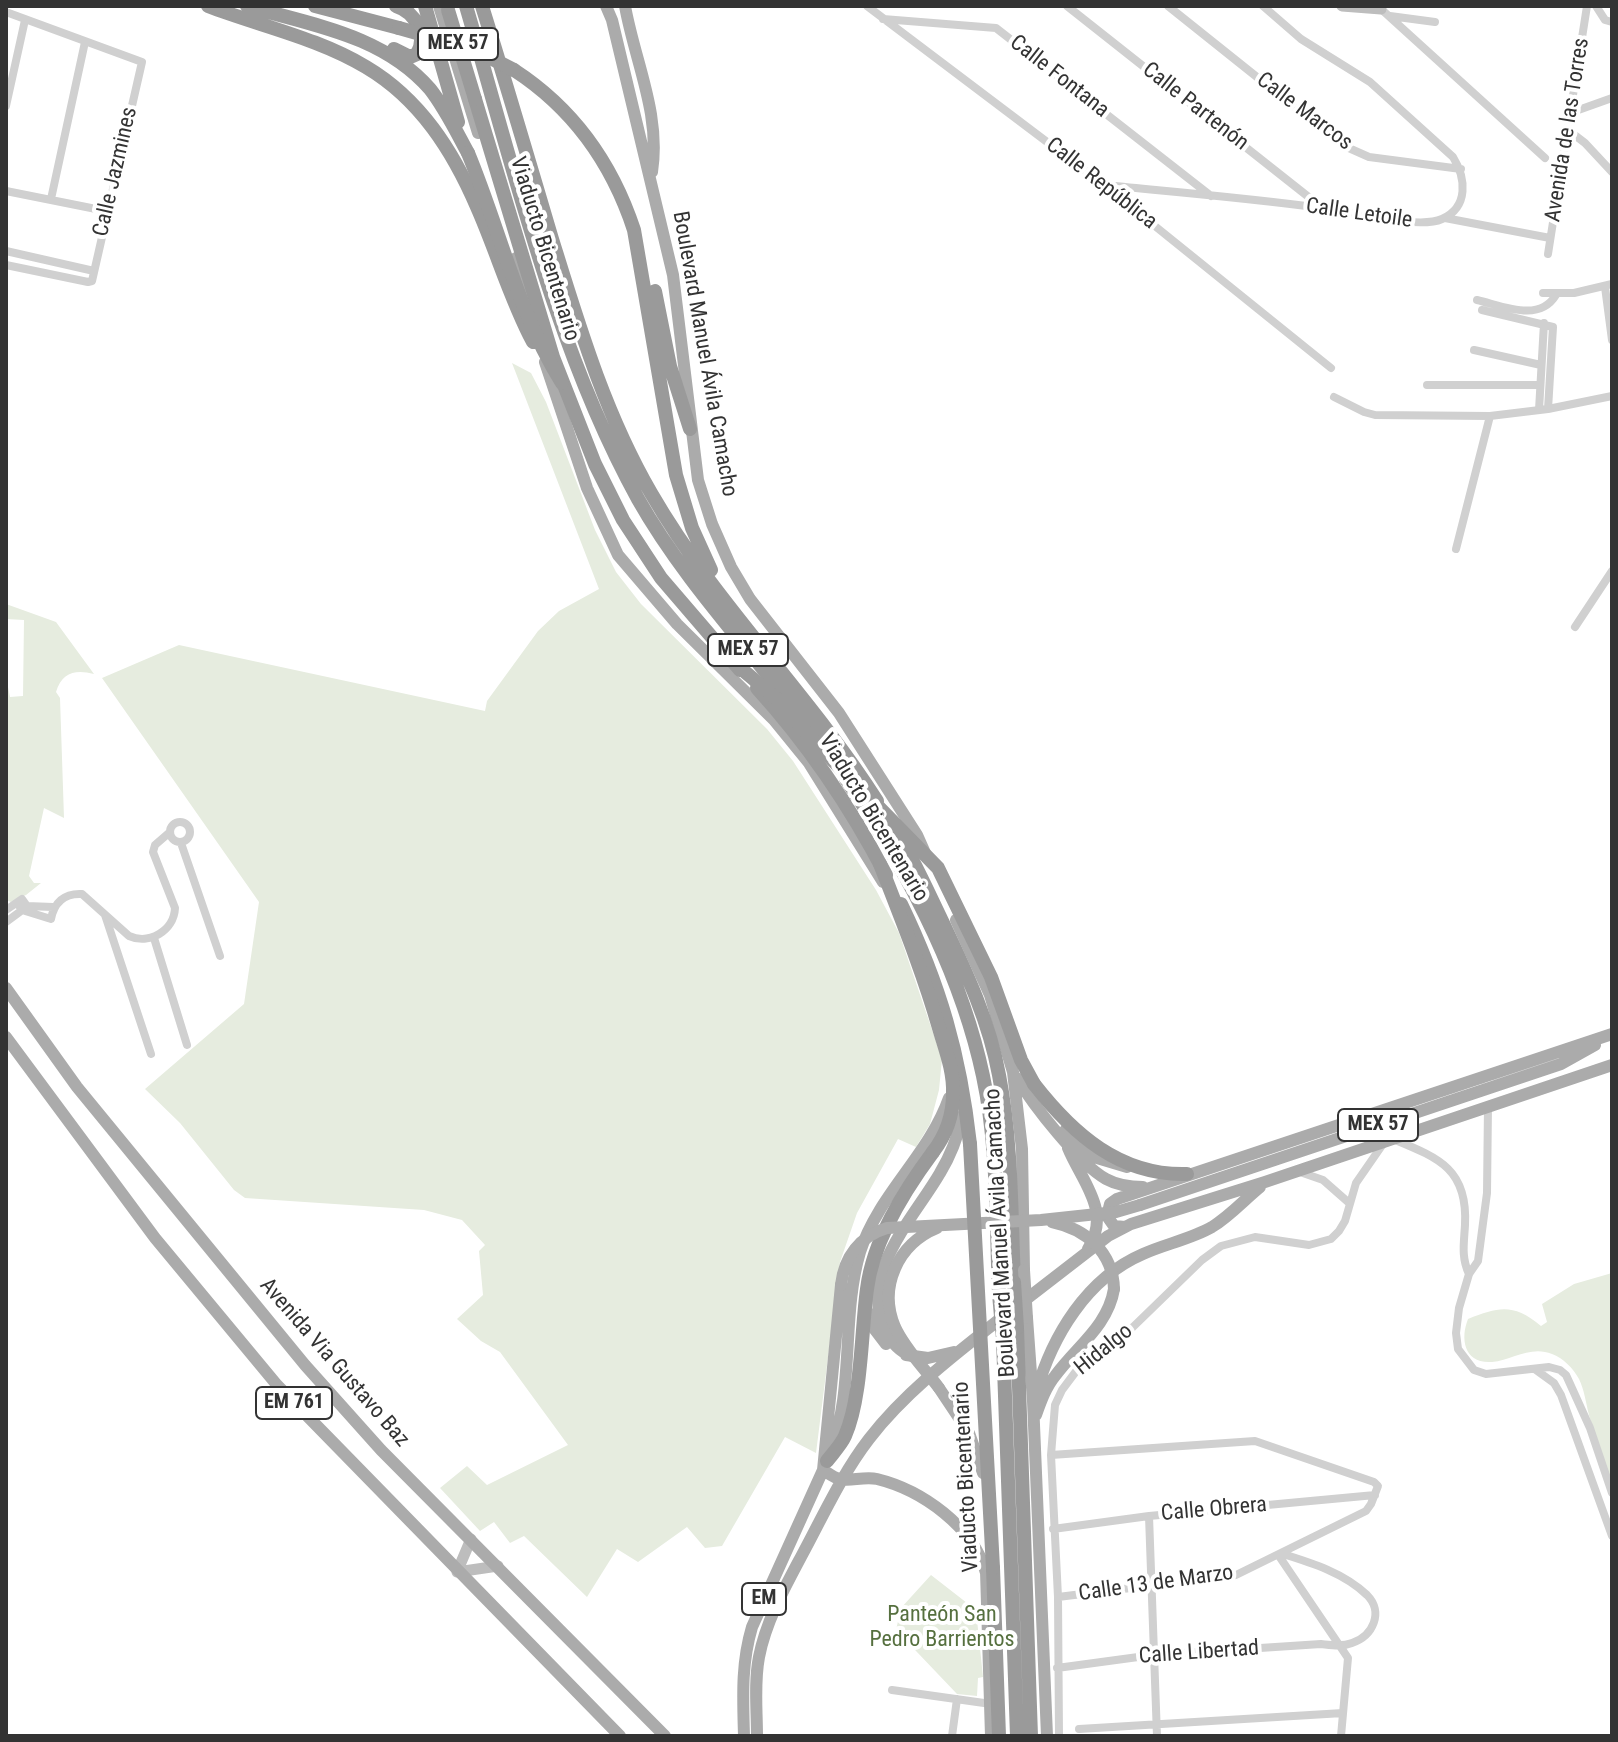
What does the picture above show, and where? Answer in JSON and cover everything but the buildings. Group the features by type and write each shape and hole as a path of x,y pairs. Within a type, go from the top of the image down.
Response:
{"highway":[{"path":"208,6 327,48 366,66 393,85 420,111 454,158 522,322 547,366"},
{"path":"247,6 368,42 404,65 428,88 468,153"},
{"name":"MEX 57","path":"315,6 473,49 514,70 540,87 565,110 607,165 625,202 634,230 676,475 692,528 723,596"},
{"path":"322,28 366,34 405,56 414,56 421,45 420,30 412,15 396,6"},
{"name":"Viaducto Bicentenario","path":"446,6 562,383 595,464 623,520 661,578 780,713 810,752 880,864 917,936 941,998 964,1092 974,1204 999,1736"},
{"name":"Boulevard Manuel Ávila Camacho","path":"466,6 528,219 573,355 599,421 638,499 667,546 812,729 892,852 920,906 965,1008 984,1078 993,1154 1017,1736"},
{"name":"Boulevard Manuel Ávila Camacho","path":"482,6 597,379 651,493 681,540 835,740 897,832 979,1001 999,1076 1019,1276"},
{"path":"429,11 442,71 521,305 562,383"},
{"path":"634,230 652,280 670,366 690,429"},
{"path":"732,661 776,698 938,868 996,987 1028,1084 1107,1154 1133,1168 1159,1174 1187,1174"},
{"path":"825,1466 843,1440 849,1422 870,1275 878,1248 905,1194 945,1132 952,1112 954,1091 951,1069 926,985 880,864"},
{"path":"1068,1122 1088,1151"},
{"name":"MEX 57","path":"1019,1276 1031,1736"}],"main road":[{"name":"Boulevard Manuel Ávila Camacho","path":"606,6 612,20 673,275 690,429 698,480 712,524 731,567 750,599 839,713 917,835 990,995 1013,1072 1022,1149 1019,1276"},
{"path":"625,6 644,75 652,123 655,149 651,179"},
{"path":"1342,6 1383,10"},
{"name":"Boulevard Manuel Ávila Camacho","path":"429,11 496,186 547,366 587,488 618,555 677,624 774,720 809,763 893,899 911,935 941,1014 956,1070 963,1115 990,1571 991,1736"},
{"name":"Avenida Via Gustavo Baz","path":"6,988 77,1087 303,1363 381,1450 665,1736"},
{"path":"1125,1227 1117,1227 1108,1220 1106,1212 1110,1204 1155,1184 1612,1035"},
{"name":"MEX 57","path":"944,1225 1095,1215 1140,1205 1561,1064 1612,1035"},
{"name":"EM 761","path":"6,1037 155,1238 277,1385 620,1736"},
{"name":"MEX 57","path":"1265,1182 1612,1065"},
{"path":"825,1466 839,1423 855,1275 862,1246 873,1223 938,1124 956,1070"},
{"path":"1013,1072 1028,1084 1088,1151 1104,1161 1133,1168"},
{"path":"1028,1084 1065,1141 1094,1199 1098,1213 1095,1234 1079,1258"},
{"path":"911,1356 896,1347 882,1324 878,1298 880,1277 888,1258 948,1160 963,1115"},
{"path":"1065,1141 1091,1168 1107,1179 1131,1187 1155,1184"},
{"path":"842,1480 868,1440 891,1413 966,1345 1108,1236 1125,1227 1265,1182"},
{"path":"1033,1401 1063,1329 1100,1282 1142,1254 1217,1224 1265,1182"},
{"path":"1034,1426 1048,1386 1101,1322 1109,1309 1114,1289 1107,1259 1093,1241 1068,1226 1041,1220"},
{"path":"825,1466 841,1285 848,1259 859,1244 872,1234 896,1227 944,1225"},
{"path":"944,1225 926,1233 905,1251 895,1267 889,1294 891,1314 899,1333 969,1433 983,1473"},
{"path":"866,1309 882,1340 895,1350 911,1356 928,1358 944,1355 966,1345"},
{"name":"Boulevard Manuel Ávila Camacho","path":"1022,1323 1033,1401 1047,1736"},
{"path":"825,1466 842,1480"},
{"name":"EM","path":"744,1736 742,1675 745,1651 771,1583 825,1466"},
{"path":"842,1480 856,1477 875,1479 925,1501 966,1534 990,1571"},
{"name":"EM","path":"757,1736 756,1676 759,1656 782,1592 842,1480"},
{"path":"457,1572 471,1539"},
{"path":"457,1572 498,1566"},
{"path":"745,1651 750,1659 759,1656"},
{"path":"742,1675 749,1670 756,1676"}],"street":[{"name":"Calle República","path":"867,6 1104,185 1331,368"},
{"name":"Calle Partenón","path":"1067,6 1323,208"},
{"name":"Calle Marcos","path":"1168,6 1342,145 1369,157 1461,169"},
{"path":"1263,6 1301,39 1370,82 1453,157 1461,169"},
{"name":"Avenida de las Torres","path":"1548,254 1587,6"},
{"path":"1596,6 1605,20 1612,22"},
{"path":"1383,10 1435,22"},
{"path":"1383,10 1545,158"},
{"path":"6,12 85,42 51,199"},
{"name":"Calle Fontana","path":"882,19 996,28 1211,196"},
{"path":"6,106 25,20"},
{"name":"Calle Jazmines","path":"6,265 91,282 142,62 85,42"},
{"path":"1570,113 1612,98"},
{"path":"1568,130 1607,163 1612,172"},
{"name":"Calle Letoile","path":"1104,185 1323,208 1423,223 1445,218 1453,211 1464,192 1461,169"},
{"path":"6,191 106,211"},
{"path":"1445,218 1550,238"},
{"path":"6,251 94,271"},
{"path":"1543,293 1556,295 1609,286 1612,340"},
{"path":"1477,300 1531,312 1547,306 1556,295"},
{"path":"1482,310 1548,325"},
{"path":"1544,409 1539,385 1548,325"},
{"path":"1544,409 1548,325"},
{"path":"1474,350 1541,365"},
{"path":"1427,385 1539,385"},
{"path":"1334,397 1375,415 1490,416 1612,396"},
{"path":"1456,549 1490,416"},
{"path":"1575,627 1612,571"},
{"path":"6,910 22,906 53,907 67,896 82,894 129,936 137,940 154,938 167,927 175,915 175,908 153,852 155,845 176,822 188,824 190,836 181,843"},
{"path":"170,832 173,840 181,843"},
{"path":"181,843 220,956"},
{"path":"22,906 51,919 53,907"},
{"path":"6,922 22,906"},
{"path":"105,914 151,1054"},
{"path":"154,938 187,1045"},
{"path":"1488,1106 1487,1193 1478,1261 1469,1274 1459,1308 1458,1349 1474,1370 1486,1374 1549,1367 1560,1370 1571,1382 1612,1493"},
{"path":"1388,1140 1425,1152 1448,1166 1456,1176 1466,1206 1463,1259 1469,1274"},
{"name":"Hidalgo","path":"1059,1736 1058,1597 1051,1455 1055,1405 1071,1376 1140,1320 1202,1260 1221,1246 1243,1238 1265,1237 1302,1245 1321,1243 1339,1231 1356,1183 1388,1140"},
{"path":"1295,1171 1323,1180 1348,1202"},
{"path":"1536,1370 1558,1388 1612,1536"},
{"path":"1051,1455 1255,1441 1374,1482 1378,1486 1375,1495"},
{"name":"Calle Obrera","path":"1053,1529 1149,1516 1375,1495"},
{"name":"Calle 13 de Marzo","path":"1058,1597 1236,1575 1366,1511 1375,1495"},
{"path":"1149,1516 1157,1736"},
{"path":"1281,1555 1336,1573 1373,1602 1376,1612 1371,1629 1360,1640 1341,1646"},
{"path":"1281,1555 1341,1646 1348,1662 1341,1736"},
{"name":"Calle Libertad","path":"1057,1668 1153,1655 1321,1644 1341,1646"},
{"path":"892,1690 984,1703"},
{"path":"952,1736 957,1699"},
{"path":"1079,1729 1343,1713"}],"green space":[{"path":"512,363 531,373 546,402 595,530 616,572 641,604 767,729 793,761 876,890 899,933 942,1059 939,1090 930,1124 916,1147 898,1139 857,1213 840,1262 816,1453 785,1437 722,1546 705,1548 687,1527 638,1562 617,1549 587,1597 524,1536 510,1543 494,1522 480,1531 440,1488 467,1466 487,1485 568,1445 500,1352 481,1341 457,1319 483,1295 479,1251 485,1245 462,1220 424,1210 245,1198 234,1190 180,1123 145,1089 244,1004 259,902 102,678 179,645 485,711 487,701 538,631 559,611 599,589"},
{"path":"6,604 56,622 94,674 70,674 62,680 56,692 60,698 64,818 44,808 29,876 34,883 41,883 11,902 6,900 6,677 10,697 23,696 24,620 6,619"},
{"path":"1612,1273 1612,1492 1582,1387 1571,1367 1556,1356 1537,1351 1483,1362 1470,1355 1464,1334 1468,1319 1506,1309 1522,1314 1541,1326 1547,1322 1542,1304 1574,1284"},
{"name":"Panteón San Pedro Barrientos","path":"931,1575 976,1610 983,1677 978,1678 977,1696 957,1694 896,1630 901,1608"}]}
